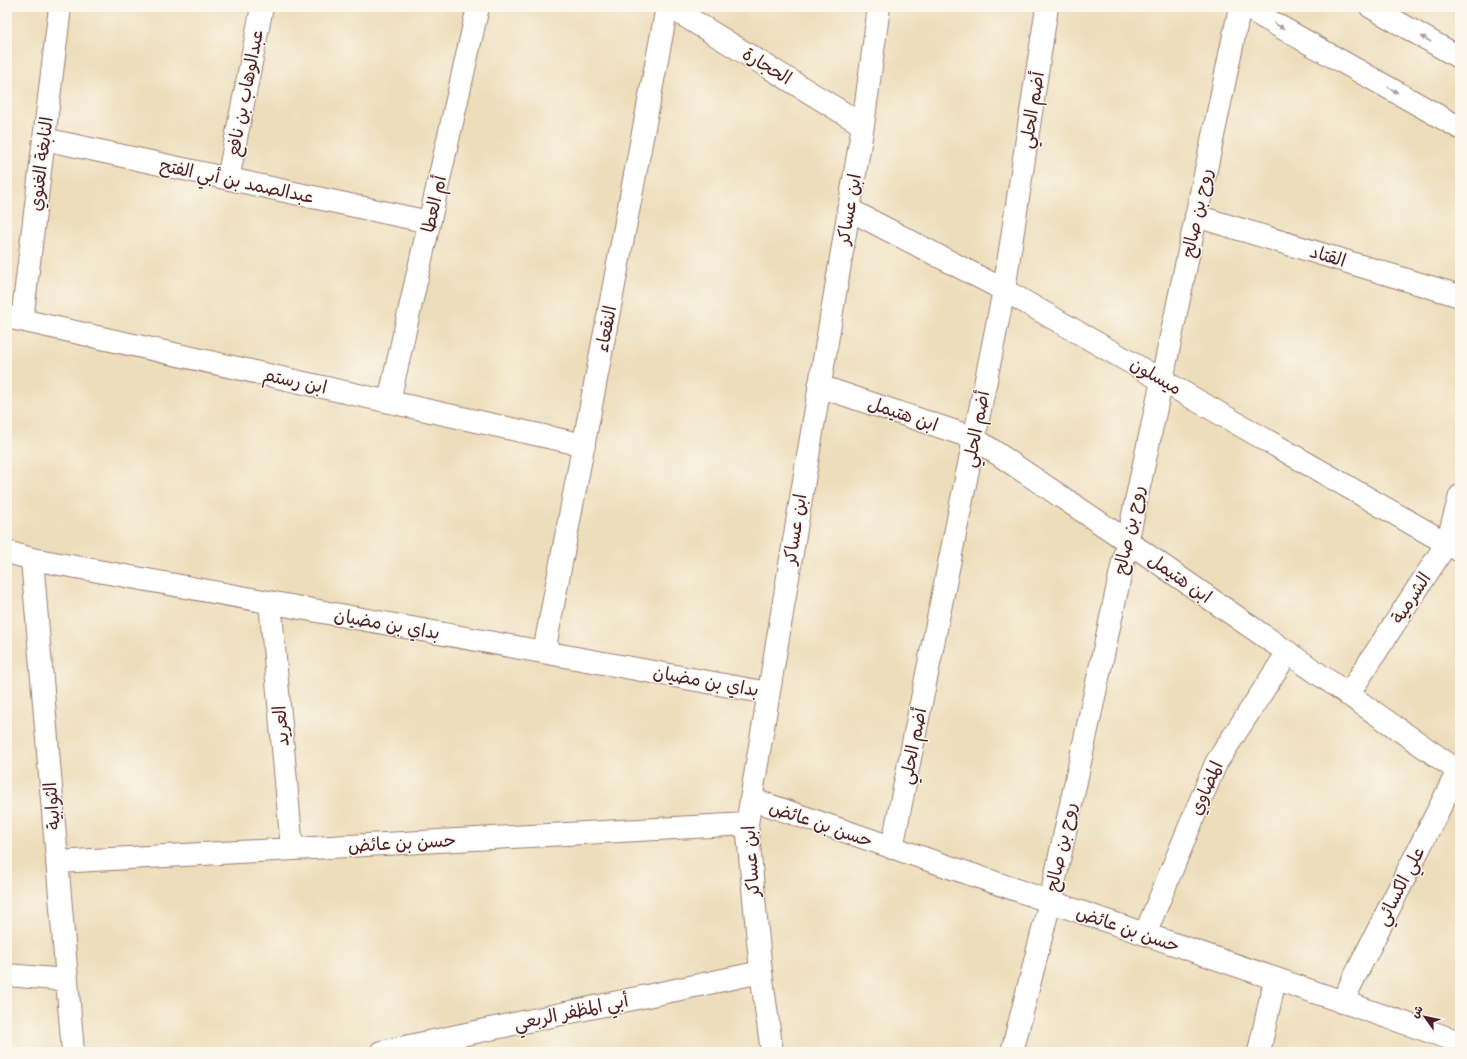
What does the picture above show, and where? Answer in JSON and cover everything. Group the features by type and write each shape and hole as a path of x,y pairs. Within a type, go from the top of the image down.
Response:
{"street":[{"name":"النابغة الغنوي","path":"14,319 44,139 60,7"},
{"name":"عبدالوهاب بن نافع","path":"228,179 262,7"},
{"name":"أم العطا","path":"389,401 478,7"},
{"name":"النقعاء","path":"544,652 667,7"},
{"name":"الحجارة","path":"670,7 863,125"},
{"name":"ابن عساكر","path":"772,1052 761,972 746,824 863,125 879,7"},
{"name":"أضم الحلي","path":"892,848 1004,290 1047,7"},
{"name":"روح بن صالح","path":"1014,1052 1050,902 1240,7"},
{"path":"1245,7 1460,128"},
{"path":"1371,7 1460,58"},
{"name":"عبدالصمد بن أبي الفتح","path":"44,139 429,222"},
{"name":"ميسلون","path":"848,209 1004,290 1453,547"},
{"name":"القتاد","path":"1196,216 1460,296"},
{"name":"ابن رستم","path":"14,319 584,445"},
{"name":"ابن هتيمل","path":"819,386 974,438 1127,541 1459,772"},
{"name":"الشرمية","path":"1348,695 1453,547 1460,496"},
{"name":"بداي بن مضيان","path":"7,552 32,559 768,693"},
{"name":"الثوابية","path":"32,559 73,1052"},
{"name":"العريد","path":"270,602 292,849"},
{"name":"المضاوي","path":"1144,934 1216,763 1288,652"},
{"name":"علي الكسائي","path":"1342,1002 1459,772"},
{"name":"حسن بن عائض","path":"751,799 1460,1042"},
{"name":"حسن بن عائض","path":"57,862 746,824"},
{"name":"أبي المظفر الربعي","path":"381,1052 761,972"},
{"path":"7,975 67,980"},
{"path":"1259,1052 1275,979"}]}
